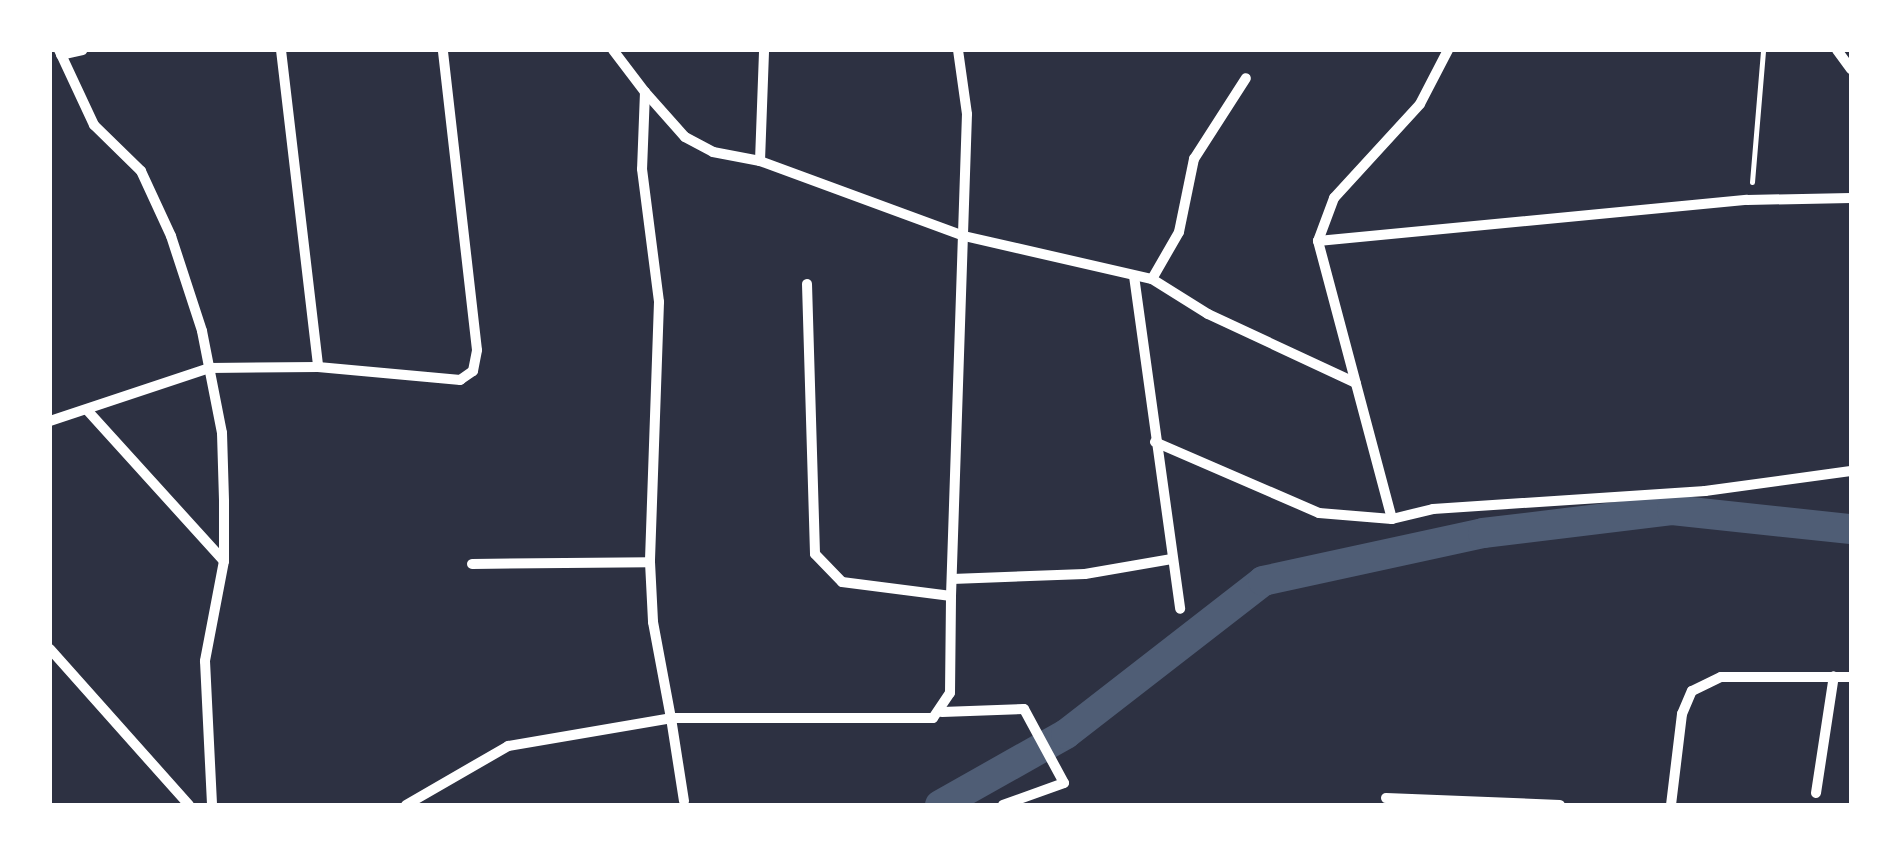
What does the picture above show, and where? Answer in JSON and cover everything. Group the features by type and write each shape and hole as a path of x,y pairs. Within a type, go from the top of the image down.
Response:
{"street":[{"path":"82,50 60,52 94,125 141,171 171,236 210,368 222,433 224,560 205,662 212,805"},
{"path":"282,50 318,367"},
{"path":"50,420 210,368 318,367 460,380 473,371 477,350 443,50"},
{"path":"613,50 685,137 713,152 760,161 964,236 1152,279 1208,314 1356,383"},
{"path":"760,161 764,50"},
{"path":"942,712 950,693 967,114 958,50"},
{"path":"1392,519 1318,241 1334,198 1420,104 1448,50"},
{"path":"1838,50 1851,69"},
{"path":"1152,279 1179,232 1187,173 1246,78"},
{"path":"645,92 642,168 659,302 650,562 684,800"},
{"path":"1318,241 1747,200 1851,198"},
{"path":"1134,276 1180,609"},
{"path":"807,284 815,554 842,582 951,596"},
{"path":"88,410 224,560"},
{"path":"1155,442 1319,513 1392,519 1433,509 1705,491 1851,471"},
{"path":"952,579 1085,574 1172,560"},
{"path":"472,564 650,562"},
{"path":"50,649 189,805"},
{"path":"1816,793 1834,676"},
{"path":"1670,805 1682,714 1692,691 1721,677 1851,677"},
{"path":"406,805 508,746 671,718 907,721 942,712 1024,709 1064,782 1002,805"},
{"path":"1386,798 1560,805"}],"path":[{"path":"1747,200 1759,157 1764,50"}],"waterway":[{"path":"940,805 1066,734 1263,581 1483,533 1672,510 1851,529"}]}
